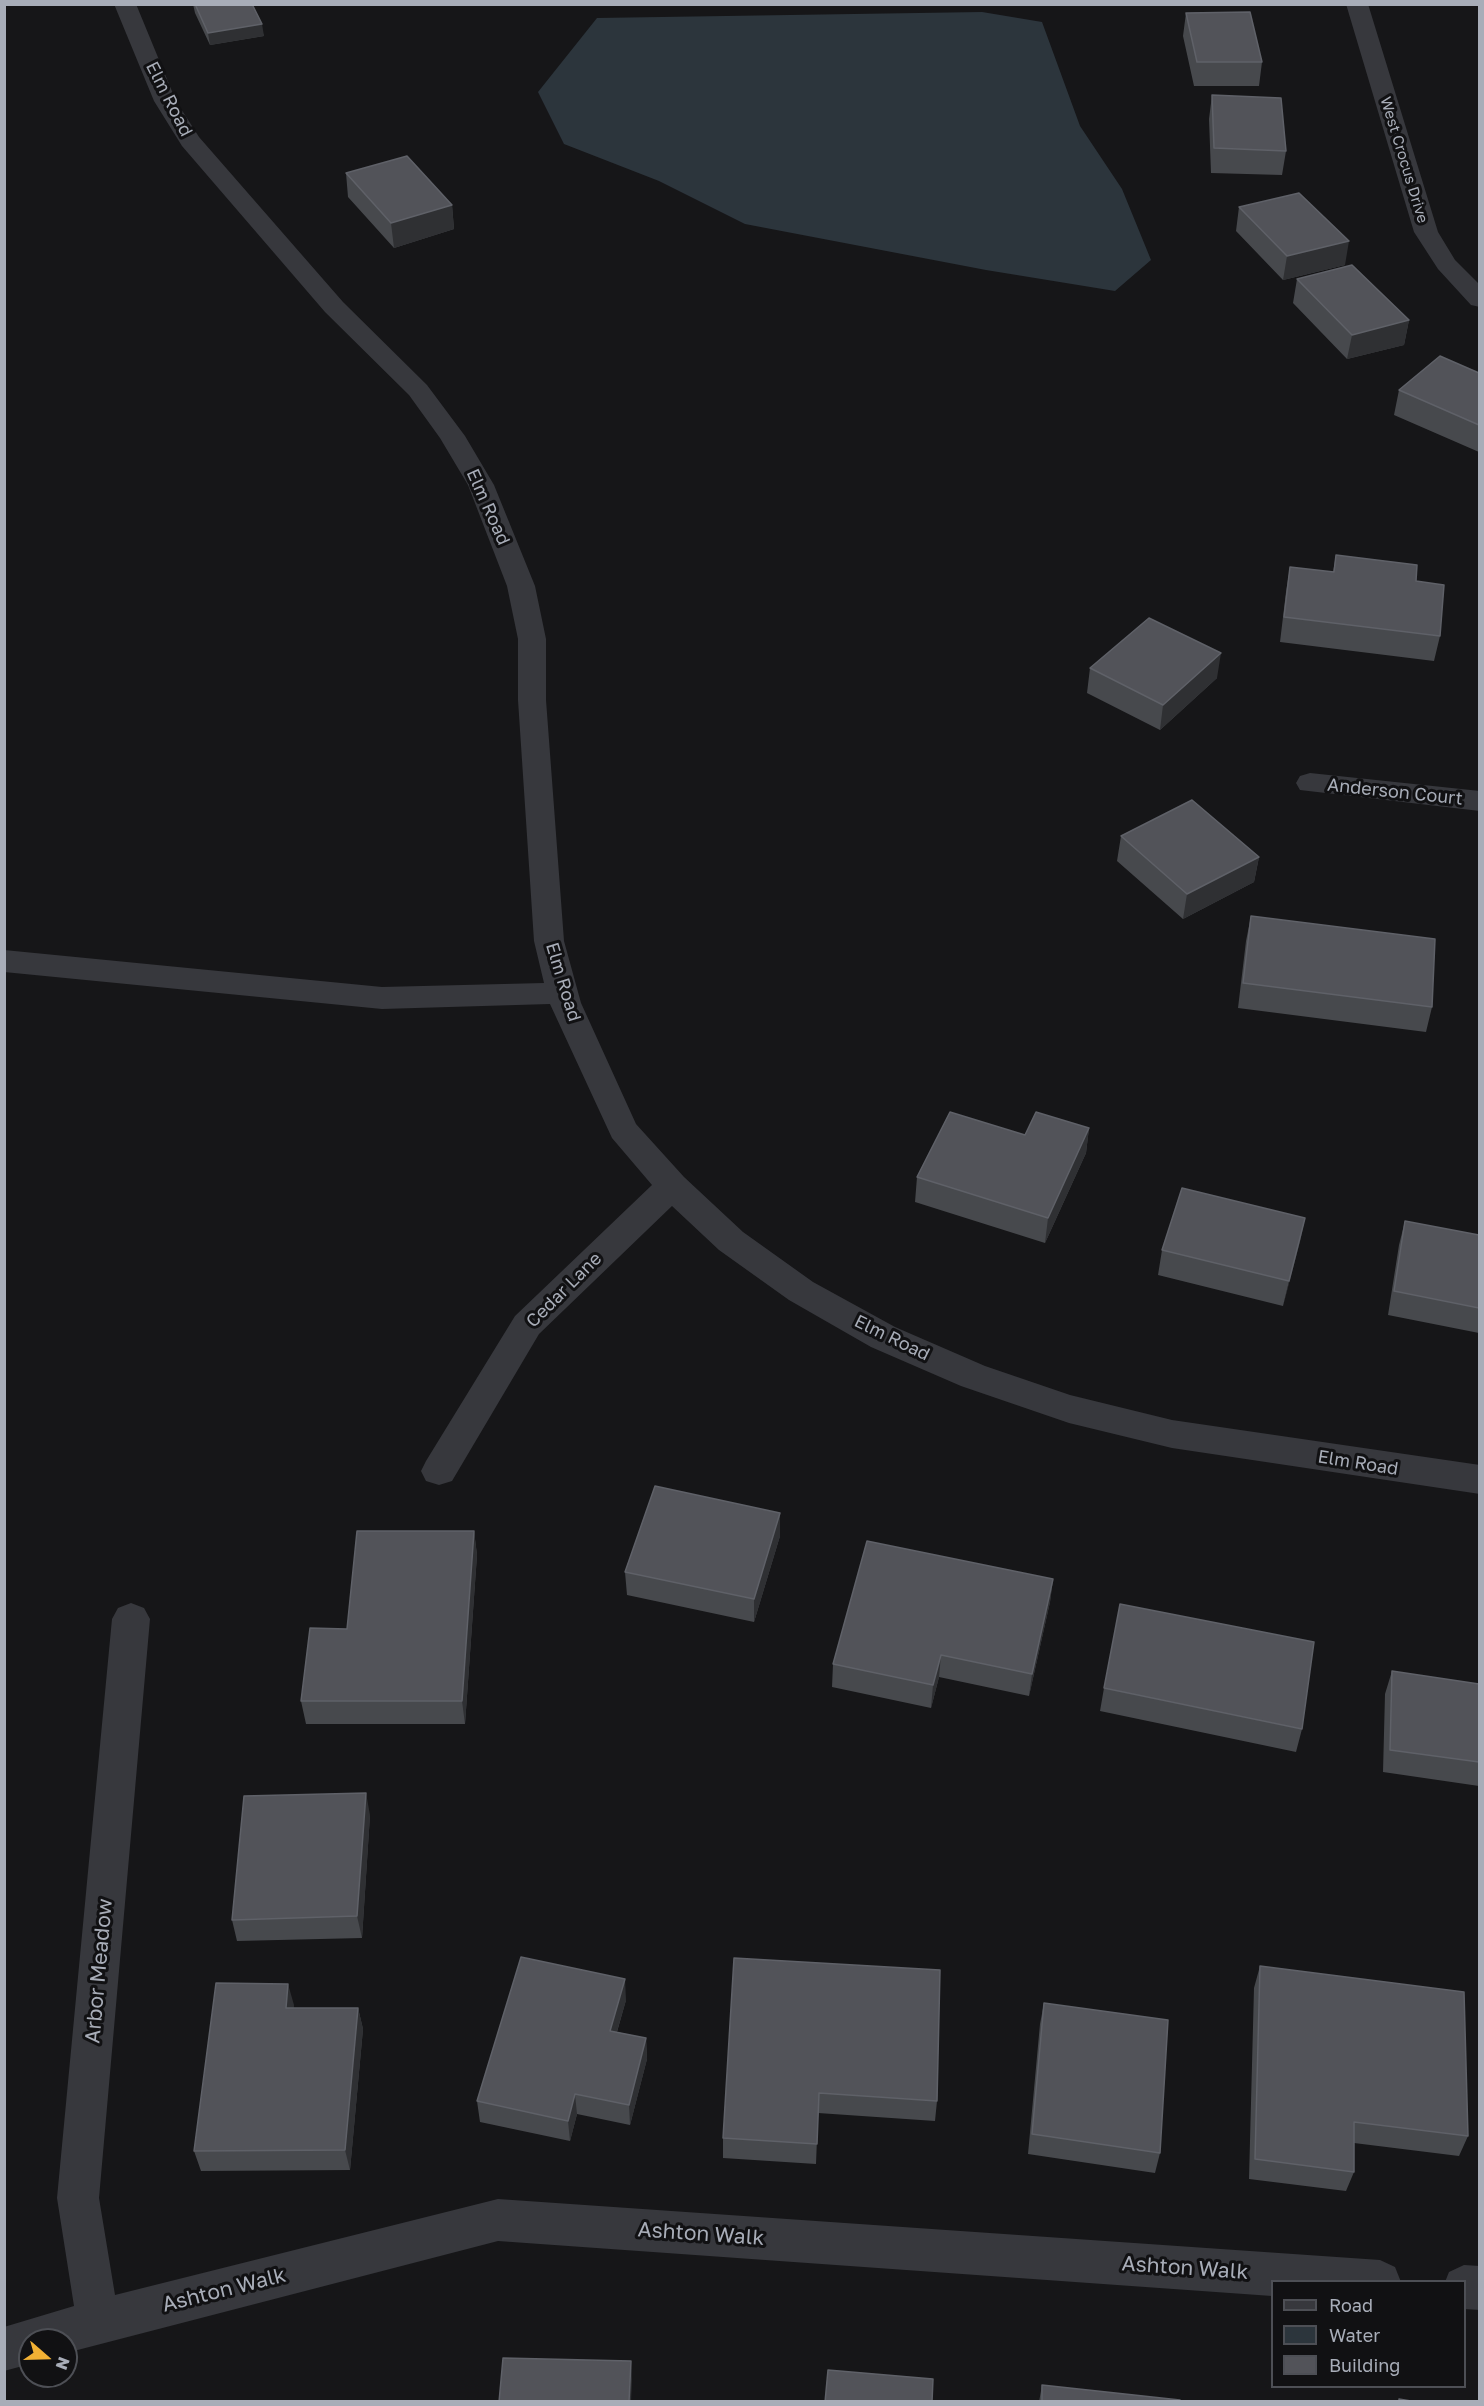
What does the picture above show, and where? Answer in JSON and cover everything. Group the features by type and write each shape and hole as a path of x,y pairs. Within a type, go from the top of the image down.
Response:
{"street":[{"name":"Elm Road","path":"125,4 165,100 190,141 334,307 378,347 418,390 452,436 481,485 522,586 532,639 532,700 549,941 563,993 623,1130 672,1186 731,1241 801,1291 883,1337 973,1376 1069,1409 1172,1434 1479,1480"},
{"name":"West Crocus Drive","path":"1358,4 1394,133 1426,232 1446,264 1479,300"},
{"name":"Anderson Court","path":"1310,783 1479,801"},
{"path":"4,962 382,998 563,993"},
{"name":"Cedar Lane","path":"439,1471 527,1325 672,1186"},
{"name":"Arbor Meadow","path":"98,2321 78,2198 131,1619"},
{"name":"Ashton Walk","path":"75,2328 498,2220 1352,2280"}],"water":[{"path":"982,12 1042,22 1080,126 1122,189 1151,260 1115,291 986,270 745,224 659,181 564,144 538,92 597,18"}],"building":[{"path":"195,4 252,4 262,24 208,33"},
{"path":"1250,12 1262,62 1197,62 1186,13"},
{"path":"1212,95 1281,98 1286,151 1214,148"},
{"path":"407,156 452,205 391,223 346,173"},
{"path":"1299,193 1349,241 1287,256 1239,207"},
{"path":"1352,265 1409,320 1352,335 1297,279"},
{"path":"1440,356 1479,373 1479,425 1399,390"},
{"path":"1336,555 1417,565 1416,581 1444,585 1440,636 1284,617 1290,567 1334,572"},
{"path":"1149,618 1221,653 1163,705 1090,668"},
{"path":"1192,800 1259,857 1187,894 1121,836"},
{"path":"1251,916 1435,939 1432,1007 1243,983"},
{"path":"950,1112 1025,1135 1036,1112 1089,1128 1048,1218 917,1177"},
{"path":"1182,1188 1305,1218 1289,1281 1162,1250"},
{"path":"1405,1221 1479,1235 1479,1308 1394,1291"},
{"path":"655,1486 780,1513 754,1599 625,1572"},
{"path":"357,1531 474,1531 462,1701 301,1701 310,1628 347,1629"},
{"path":"867,1541 1053,1579 1032,1674 941,1655 933,1685 833,1664"},
{"path":"1120,1604 1314,1642 1302,1729 1104,1688"},
{"path":"1392,1671 1479,1684 1479,1762 1390,1750"},
{"path":"366,1793 357,1916 232,1920 244,1796"},
{"path":"521,1957 625,1979 610,2031 646,2038 629,2105 575,2094 568,2121 477,2101"},
{"path":"734,1958 940,1970 937,2101 819,2093 817,2144 723,2138"},
{"path":"1260,1966 1464,1992 1468,2136 1354,2122 1354,2172 1255,2159"},
{"path":"216,1983 288,1984 286,2008 358,2008 345,2150 194,2151"},
{"path":"1044,2003 1168,2020 1160,2153 1032,2134"},
{"path":"503,2358 631,2361 629,2402 499,2402"},
{"path":"828,2370 933,2379 932,2402 825,2402"},
{"path":"1042,2385 1180,2400 1180,2402 1042,2402"},
{"path":"1399,2399 1417,2402 1399,2402"}]}
